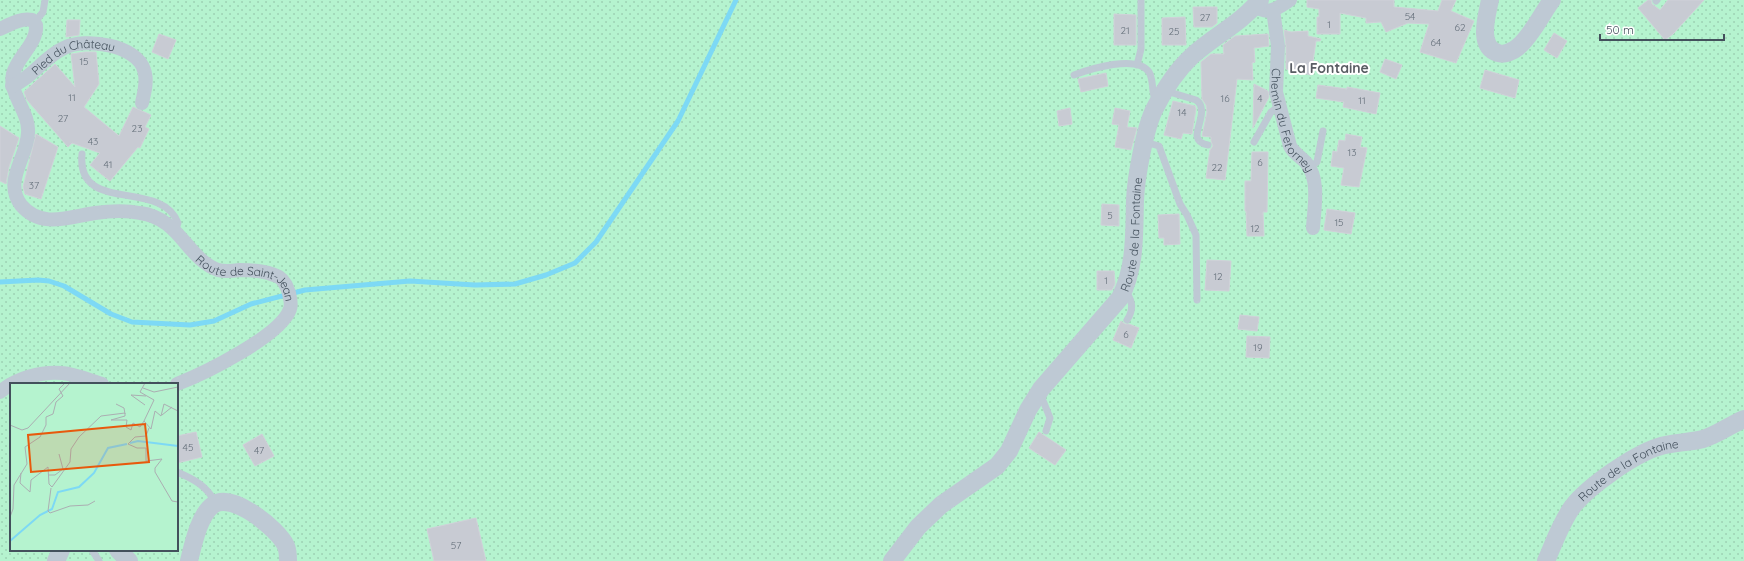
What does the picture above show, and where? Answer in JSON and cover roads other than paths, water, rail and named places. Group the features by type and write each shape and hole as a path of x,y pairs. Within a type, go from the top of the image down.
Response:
{"street":[{"path":"1263,6 1290,0"},
{"path":"1490,0 1485,28 1487,43 1493,51 1504,54 1511,52 1523,42 1552,0"},
{"name":"Route de la Fontaine","path":"892,561 918,527 941,505 992,471 1009,451 1028,410 1038,395 1112,309 1124,291 1133,256 1135,197 1145,142 1152,115 1163,96 1191,57 1263,6"},
{"name":"Chemin du Fetorney","path":"1263,6 1278,46 1276,84 1277,98 1290,146 1293,151 1310,167 1315,183 1313,228"},
{"path":"0,29 21,20 32,20 35,22 37,30 15,68 12,75 12,86"},
{"name":"Pied du Château","path":"12,86 20,82 47,59 63,48 76,43 95,42 122,50 136,58 141,63 146,76 142,103"},
{"name":"Route de Saint-Jean","path":"12,86 25,113 29,132 27,143 14,182 16,196 27,210 41,219 55,220 95,213 122,211 141,213 161,220 175,231 202,260 216,269 224,271 258,271 280,278 287,287 291,301 290,310 270,332 227,361 178,384"},
{"path":"12,383 22,379 51,373 72,375 99,383"},
{"path":"0,392 10,384"},
{"name":"Route de la Fontaine","path":"1546,561 1555,538 1574,506 1593,487 1613,472 1649,450 1659,446 1704,439 1744,419"},
{"path":"190,561 203,518 208,509 216,503 222,502 235,504 262,520 279,535 288,552 288,561"},
{"path":"56,561 61,551"},
{"path":"119,551 129,561"}],"lane":[{"path":"35,22 43,12 45,0"},
{"path":"1137,65 1141,49 1141,0"},
{"path":"1074,75 1110,65 1137,65 1148,70 1151,74 1154,96 1196,100 1200,102 1202,109 1197,136 1201,143 1208,145"},
{"path":"1254,142 1274,109"},
{"path":"1310,167 1317,162 1323,131"},
{"path":"1145,142 1159,146 1180,204 1196,235 1197,300"},
{"path":"82,154 82,168 94,186 105,192 136,196 152,200 162,205 171,211 175,217 178,223 175,231"},
{"path":"1124,291 1131,299 1131,311 1127,320"},
{"path":"1038,395 1042,398 1050,418 1046,431"},
{"path":"178,472 197,482 208,490 216,503"},
{"path":"93,551 99,561"}],"waterway":[{"path":"0,282 38,280 49,281 64,286 111,314 132,322 190,325 214,321 251,304 305,290 410,281 475,285 515,284 546,275 575,263 596,242 678,121 736,0"}],"district":[{"name":"La Fontaine","path":"1329,68"}]}
